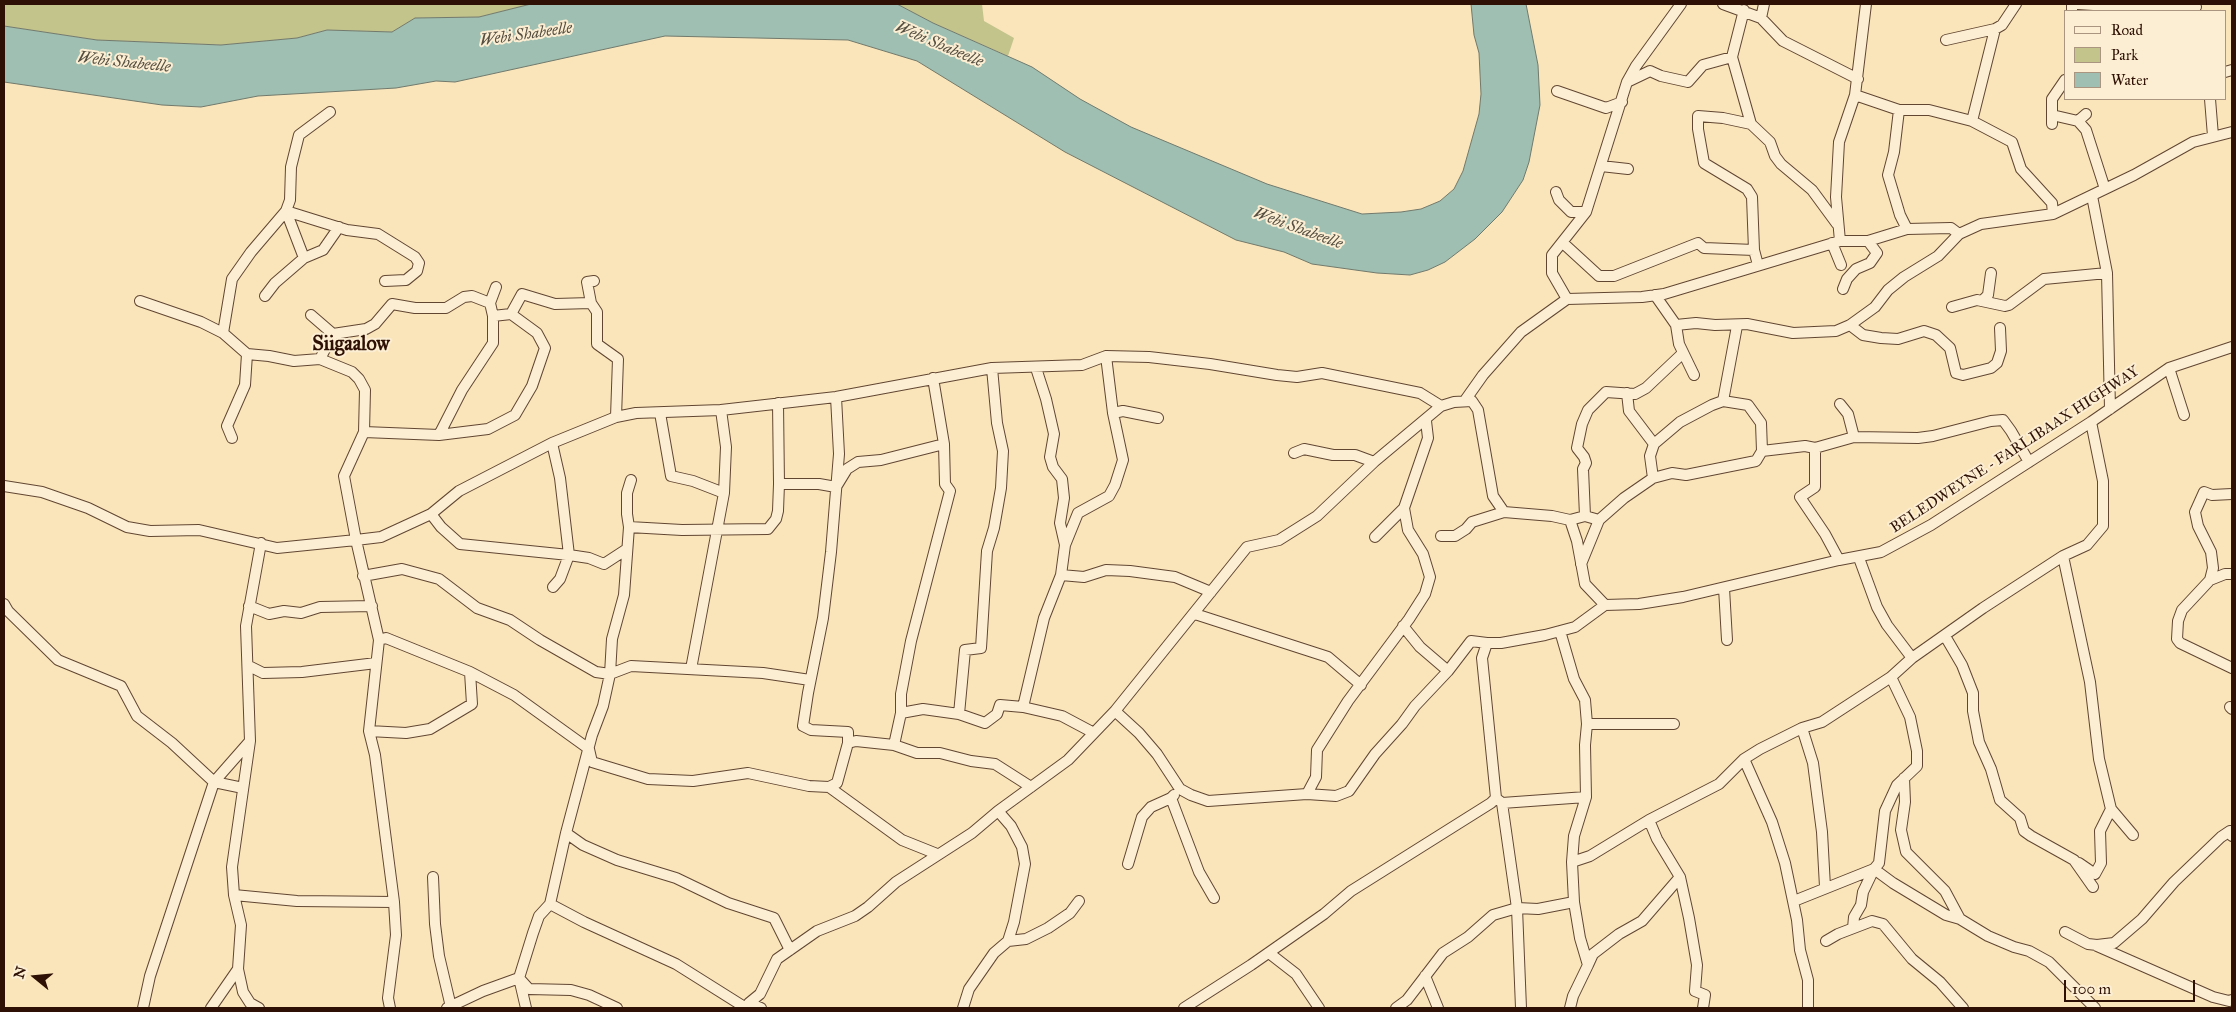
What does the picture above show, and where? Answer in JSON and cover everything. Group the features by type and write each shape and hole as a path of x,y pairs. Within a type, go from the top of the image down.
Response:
{"street":[{"path":"1567,299 1552,273 1552,255 1586,212 1627,82 1681,4"},
{"path":"1723,4 1744,10 1761,18 1783,41 1858,80"},
{"path":"1761,18 1764,4"},
{"path":"1841,265 1836,242 1836,169 1839,142 1855,95 1858,80 1866,4"},
{"path":"1946,40 1995,29 2002,25 2016,4"},
{"path":"2078,4 2127,6 2156,10 2197,7"},
{"path":"1744,10 1732,57 1750,124"},
{"path":"1972,121 1995,29"},
{"path":"1627,82 1650,70 1660,76 1688,82 1703,64 1732,57"},
{"path":"2064,81 2052,99 2052,119 2082,117 2104,189"},
{"path":"1557,91 1606,108 1622,102"},
{"path":"1855,95 1899,110 1929,110 1972,121 2012,142 2021,169 2052,203 2053,214"},
{"path":"2210,100 2213,136"},
{"path":"1899,110 1894,152 1888,175 1900,215 1907,229"},
{"path":"223,333 232,278 251,252 286,211 290,200 291,167 299,135 330,112"},
{"path":"1758,265 1754,250 1752,197 1750,192 1704,163 1698,129 1698,116 1723,118 1750,124 1770,142 1775,156 1782,164 1812,190 1837,224"},
{"path":"1676,325 1696,323 1737,326 1747,324 1793,333 1836,331 1850,325 1874,307 1888,290 1904,277 1938,256 1959,234 1981,224 2053,214 2092,196 2193,142 2232,132"},
{"path":"1601,166 1628,168"},
{"path":"1556,192 1559,200 1571,212 1586,212"},
{"path":"2092,196 2107,272 2110,409"},
{"path":"286,211 339,227 378,234 415,257 419,263 417,271 406,280 385,281"},
{"path":"286,211 304,258"},
{"path":"264,296 275,283 304,258 323,250 339,227"},
{"path":"1504,512 1492,496 1478,410 1472,401 1466,399 1483,375 1521,332 1567,299 1655,295 1836,242 1868,241 1907,229 1951,228 1959,234"},
{"path":"1843,289 1847,279 1856,269 1870,263 1877,253 1868,241"},
{"path":"1562,242 1599,276 1614,276 1698,243 1704,248 1754,250"},
{"path":"1952,307 1965,302 1983,300 2005,306 2044,279 2107,272"},
{"path":"1983,300 1988,295 1991,273"},
{"path":"594,281 587,282 591,303 597,312 597,344 618,359 616,417"},
{"path":"439,435 462,390 493,343 493,316 490,303 496,287"},
{"path":"2021,301 2030,289"},
{"path":"511,314 522,294 555,304 591,303"},
{"path":"1655,295 1676,325 1679,344 1694,376"},
{"path":"311,315 333,334 366,329 385,314 392,304 415,308 446,308 464,297 472,296 490,303"},
{"path":"140,301 183,314 223,333 246,354 294,361 320,359 352,372 359,379 365,390 364,432 344,476 356,540 379,640 369,732 375,755 394,902 396,936 388,998 390,1008"},
{"path":"364,432 439,435 488,429 514,415 532,386 544,348 538,333 511,314 493,316"},
{"path":"1850,325 1863,335 1881,338 1898,339 1924,331 1936,334 1950,348 1956,373 1963,376 1991,368 1997,363 2001,351 2000,328"},
{"path":"1723,401 1737,326"},
{"path":"320,359 333,334"},
{"name":"BELEDWEYNE - FARLIBAAX HIGHWAY","path":"1605,606 1639,604 1724,588 1839,560 1859,558 1881,552 1931,525 2091,422 2169,368 2232,347"},
{"path":"232,438 227,426 245,385 246,354"},
{"path":"1585,516 1583,469 1586,463 1577,448 1582,424 1588,410 1606,392 1635,394 1646,388 1683,354"},
{"path":"4,486 42,492 88,508 127,527 150,531 198,530 277,548 381,537 431,514 459,491 552,443 616,417 636,413 721,410 836,397 992,368 1082,366 1106,356 1149,357 1297,377 1322,373 1420,393 1441,406"},
{"path":"1023,707 1044,618 1061,575 1065,545 1078,514 1109,496 1123,460 1113,413 1106,356"},
{"path":"959,714 965,650 981,648 987,551 994,528 1001,488 1003,452 992,368"},
{"path":"1036,368 1054,434 1050,457 1053,467 1062,479 1064,498 1060,523 1065,545"},
{"path":"2169,368 2184,415"},
{"path":"894,745 901,713 901,694 911,641 950,491 945,484 944,444 933,378"},
{"path":"1627,393 1630,411 1654,444"},
{"path":"379,640 386,638 470,672 514,694 589,749 592,762 648,779 693,781 748,773 809,786 829,787 837,783 848,743 848,732 811,730 804,726 810,680 823,618 831,552 838,454 836,397"},
{"path":"748,1006 760,994 777,959 817,931 855,916 879,899 896,882 972,833 998,811 1068,760 1115,710 1195,614 1247,547 1279,540 1303,526 1318,516 1374,462 1426,421 1441,406 1454,402 1472,401"},
{"path":"1581,565 1599,520 1624,498 1653,478 1672,473 1686,476 1751,464 1756,461 1762,451 1761,423 1748,405 1723,401 1712,405 1680,422 1654,444 1650,456 1653,478"},
{"path":"629,527 717,530 768,528 776,519 778,511 778,403"},
{"path":"1840,404 1848,414 1854,436"},
{"path":"692,669 724,493 726,447 721,410"},
{"path":"1113,413 1123,411 1158,418"},
{"path":"660,413 671,476 693,481 724,493"},
{"path":"1762,451 1805,446 1815,448 1854,436 1918,438 1933,436 1991,420 2002,420 2011,431 2029,462"},
{"path":"1376,537 1404,508 1428,438 1426,421"},
{"path":"1572,862 1590,856 1649,820 1719,784 1744,759 1760,749 1802,728 1822,722 1891,677 1912,658 1982,608 2062,556 2087,545 2103,526 2103,481 2091,422"},
{"path":"552,443 560,478 569,555 560,579 553,588"},
{"path":"836,487 847,469 858,462 881,460 944,444"},
{"path":"1815,448 1814,487 1800,498 1839,560"},
{"path":"1294,452 1304,449 1333,455 1355,456 1374,462"},
{"path":"526,1008 519,978 539,916 550,904 566,833 603,706 610,674 612,639 624,595 629,527 627,493 631,480"},
{"path":"779,484 819,484 836,487"},
{"path":"2210,580 2213,568 2211,552 2198,526 2195,512 2204,492 2212,495 2232,494"},
{"path":"1307,794 1316,778 1317,750 1348,701 1425,594 1430,577 1423,554 1408,530 1404,508"},
{"path":"1441,536 1455,536 1466,529 1472,522 1504,512 1552,516 1570,520 1585,516 1599,520"},
{"path":"431,514 448,535 460,544 569,555 589,558 604,564 627,549"},
{"path":"1115,710 1157,754 1180,788 1208,801 1307,794 1336,796 1349,791 1375,754 1402,724 1415,706 1448,671 1471,641 1501,642 1560,631 1575,627 1605,606 1585,584 1577,541 1570,520"},
{"path":"259,1008 250,1003 243,992 238,969 241,925 234,895 232,867 250,741 249,666 246,626 261,543"},
{"path":"2062,556 2090,682 2099,759 2111,809 2133,835"},
{"path":"1859,558 1877,607 1887,625 1912,658"},
{"path":"364,576 402,569 439,579 477,608 510,620 540,640 596,672 610,674 631,666 763,673 810,680"},
{"path":"1061,575 1084,577 1106,570 1130,571 1175,577 1211,592"},
{"path":"2232,574 2225,574 2210,580 2182,610 2178,621 2177,638 2180,643 2232,668"},
{"path":"1724,588 1727,640"},
{"path":"4,604 8,611 58,660 121,686 137,716 172,743 214,782 243,788"},
{"path":"249,606 269,614 284,611 301,613 320,607 372,606"},
{"path":"1195,614 1328,657 1361,685"},
{"path":"1403,626 1420,647 1448,671"},
{"path":"1560,631 1574,679 1585,700 1587,724 1585,745 1586,797 1574,836 1572,862 1574,902 1580,938 1588,965"},
{"path":"1945,636 1962,665 1973,693 1973,711 1979,742 1991,769 2000,800 2020,818 2024,831 2095,874 2101,863 2100,831 2111,809"},
{"path":"1487,643 1482,658 1499,800 1518,908 1521,1008"},
{"path":"249,666 262,673 302,672 376,663"},
{"path":"369,732 406,733 430,729 472,704 470,672"},
{"path":"1853,928 1854,917 1860,905 1863,892 1879,863 1885,811 1897,785 1917,766 1917,751 1910,717 1891,677"},
{"path":"901,713 923,709 959,714 985,723 998,714 1000,705 1023,707 1062,716 1094,734"},
{"path":"1587,724 1674,724"},
{"path":"1802,728 1813,763 1822,832 1825,887"},
{"path":"143,1008 150,976 214,782 250,741"},
{"path":"848,743 856,741 894,745 917,752 940,753 971,761 995,764 1031,787"},
{"path":"1744,759 1780,844 1794,901 1800,950 1808,980 1808,1008"},
{"path":"1904,778 1905,802 1902,830 1906,852 1945,891 1960,919"},
{"path":"829,787 902,840 937,854"},
{"path":"1128,864 1142,817 1150,807 1171,798 1180,788"},
{"path":"1184,1008 1324,914 1351,891 1492,803 1499,800 1586,797"},
{"path":"1171,798 1199,872 1214,898"},
{"path":"998,811 1011,826 1022,847 1025,864 1014,922 1008,942"},
{"path":"1649,820 1657,838 1680,877 1689,918 1696,966 1695,991 1705,995 1703,1008"},
{"path":"2097,946 2114,943 2142,919 2174,882 2220,837 2230,831 2232,836"},
{"path":"566,833 582,845 617,860 676,878 728,903 774,918 790,950"},
{"path":"2074,860 2093,887"},
{"path":"1794,901 1874,869"},
{"path":"1874,869 1893,883 1946,915 1960,919 1988,936 2029,951 2049,962 2095,1008"},
{"path":"433,877 436,932 449,1008 483,991 519,978"},
{"path":"1570,1008 1573,996 1593,954 1619,934 1642,921 1680,877"},
{"path":"234,895 298,901 394,902"},
{"path":"963,1008 969,989 994,953 1008,942 1026,939 1048,928 1070,913 1078,901"},
{"path":"1396,1008 1407,1000 1443,953 1468,937 1493,915 1518,908 1538,909 1574,902"},
{"path":"550,904 584,922 676,964 748,1006 761,1008"},
{"path":"1826,941 1872,921 1883,924 1912,959 1940,982 1963,1008"},
{"path":"2065,932 2088,944 2097,946 2213,997 2232,1000"},
{"path":"1268,953 1296,974 1318,1008"},
{"path":"211,1008 238,969"},
{"path":"1425,976 1438,1008"},
{"path":"519,978 529,989 571,990 589,995 617,1008"}],"green space":[{"path":"4,4 531,4 479,17 415,18 392,32 327,30 297,38 221,45 97,40 4,26"},
{"path":"897,4 982,4 984,21 1014,38 1008,56 933,23"}],"water":[{"name":"Webi Shabeelle","path":"531,4 897,4 933,23 1032,67 1080,99 1131,127 1267,184 1362,214 1421,209 1440,201 1454,189 1463,171 1479,114 1481,94 1479,53 1474,35 1471,4 1526,4 1538,65 1540,105 1529,162 1523,180 1502,212 1475,239 1445,262 1428,270 1410,275 1377,273 1312,264 1284,252 1236,240 1065,152 917,61 848,40 665,36 455,82 436,81 396,88 258,96 201,107 162,105 4,82 4,26 97,40 221,45 297,38 327,30 392,32 415,18 479,17"}],"district":[{"name":"Siigaalow","path":"351,345"}]}
